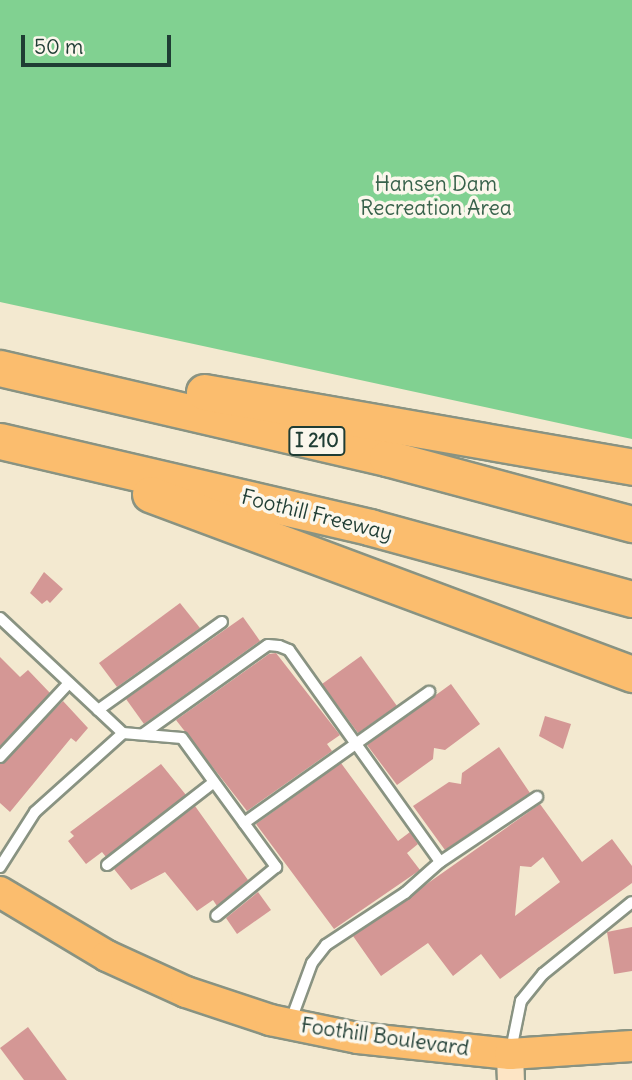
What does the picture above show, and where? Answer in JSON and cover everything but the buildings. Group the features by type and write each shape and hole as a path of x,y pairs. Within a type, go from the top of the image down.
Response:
{"highway":[{"path":"0,358 632,467"},
{"name":"I 210","path":"0,368 387,458 632,524"},
{"name":"Foothill Freeway","path":"0,441 369,527 632,599"},
{"path":"47,452 169,502 632,674"}],"main road":[{"name":"Foothill Boulevard","path":"0,892 107,956 175,987 290,1024 511,1067 632,1046"}],"lane":[{"path":"0,618 123,733 182,738 276,867 216,916"},
{"path":"98,710 222,622"},
{"path":"144,734 268,645 289,650 440,862"},
{"path":"0,757 69,683"},
{"path":"244,823 429,692"},
{"path":"0,867 35,812 123,733"},
{"path":"107,864 214,782"},
{"path":"290,1024 312,962 326,945 405,893 440,862 537,797"},
{"path":"511,1067 521,1001 543,974 632,902"}],"green space":[{"name":"Hansen Dam Recreation Area","path":"0,0 632,0 632,439 0,302"}]}
